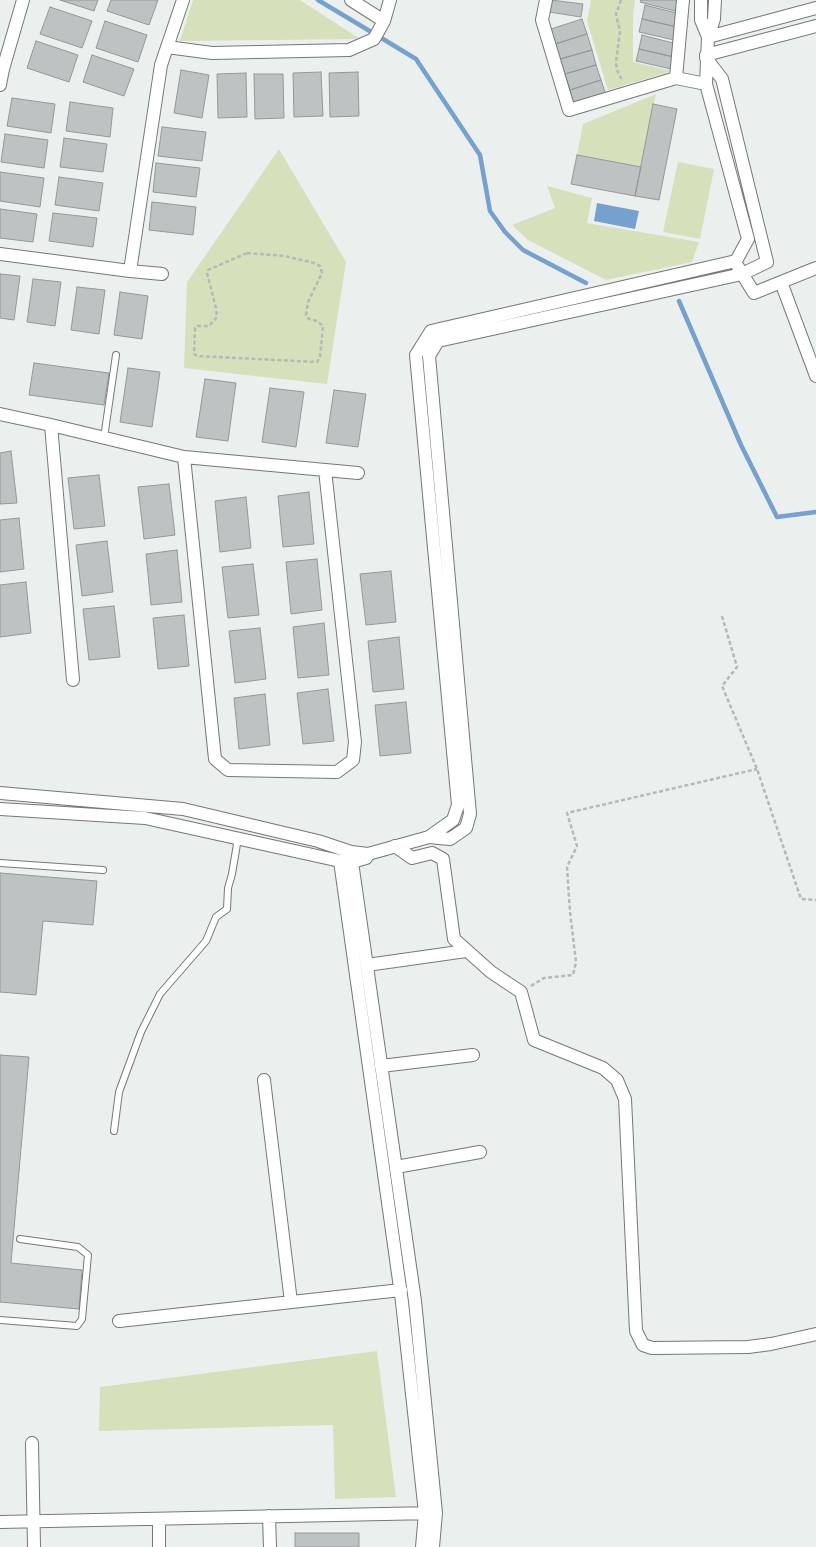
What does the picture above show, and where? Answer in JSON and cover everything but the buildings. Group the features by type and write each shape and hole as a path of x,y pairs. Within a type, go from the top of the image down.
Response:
{"street":[{"path":"0,85 2,69 23,0"},
{"path":"130,271 161,65 183,0"},
{"path":"351,0 384,21"},
{"path":"167,47 212,53 350,50 374,39 384,21 390,0"},
{"path":"546,0 542,20 569,110 676,78 706,84"},
{"path":"676,78 683,0"},
{"path":"701,0 701,20 708,37"},
{"path":"429,837 453,820 458,805 416,355 431,331 736,261 748,239 706,84 708,37 714,19 715,0"},
{"path":"708,37 808,6"},
{"path":"706,56 816,26"},
{"path":"0,793 183,809 318,841 351,852 368,854 429,837 450,839 466,828 470,814 429,356 438,341 742,274 767,262 722,78 706,56"},
{"path":"0,254 162,274"},
{"path":"736,261 754,293 816,268"},
{"path":"781,282 816,376"},
{"path":"0,414 51,424 184,458 358,473"},
{"path":"51,424 73,680"},
{"path":"184,458 215,759 228,770 337,772 353,760 355,742 325,470"},
{"path":"0,809 145,818 346,862 366,858 368,854"},
{"path":"395,846 412,858 432,853 443,859 454,939 491,972 521,992 534,1040 603,1068 617,1080 625,1100 636,1331 643,1345 652,1348 748,1347 816,1334"},
{"path":"346,862 367,965 415,1301 433,1547"},
{"path":"346,862 430,1513 422,1547"},
{"path":"367,965 466,951"},
{"path":"381,1066 473,1055"},
{"path":"264,1080 291,1302"},
{"path":"396,1167 480,1152"},
{"path":"119,1321 401,1290"},
{"path":"32,1443 34,1547"},
{"path":"0,1522 430,1513"},
{"path":"269,1516 270,1547"},
{"path":"159,1519 159,1547"}],"lane":[{"path":"104,438 116,355"},
{"path":"114,1131 119,1092 141,1032 160,994 206,941 216,917 227,909 228,888 238,838"},
{"path":"0,863 103,870"},
{"path":"0,1320 77,1326 82,1319 88,1255 78,1247 20,1239"}],"path":[{"path":"621,0 616,14 620,32 616,62 620,78 632,91"},
{"path":"253,253 285,256 320,266 322,273 308,302 306,315 309,319 317,321 323,326 320,357 317,362 198,356 194,354 195,328 198,326 209,326 217,317 207,273 209,268 242,254 253,253"},
{"path":"722,616 738,667 722,686 760,780 800,898 816,900"},
{"path":"521,992 544,978 573,975 576,962 567,867 578,846 567,813 756,770"}],"green space":[{"path":"193,0 300,0 360,39 180,41"},
{"path":"591,0 635,0 633,15 633,62 672,71 608,90 587,21"},
{"path":"656,94 641,167 577,155 583,124"},
{"path":"279,149 346,262 327,384 184,368 187,282"},
{"path":"678,162 714,169 700,239 663,232"},
{"path":"547,186 592,198 587,223 699,242 692,262 606,280 528,240 512,225 555,208"},
{"path":"377,1351 396,1497 335,1499 333,1425 99,1431 100,1387"}],"water":[{"path":"597,203 639,211 635,229 594,221"}],"waterway":[{"path":"318,0 373,33"},
{"path":"378,36 416,59 480,155 490,211 505,232 523,250 586,283"},
{"path":"679,301 741,445 777,517 816,512"}]}
